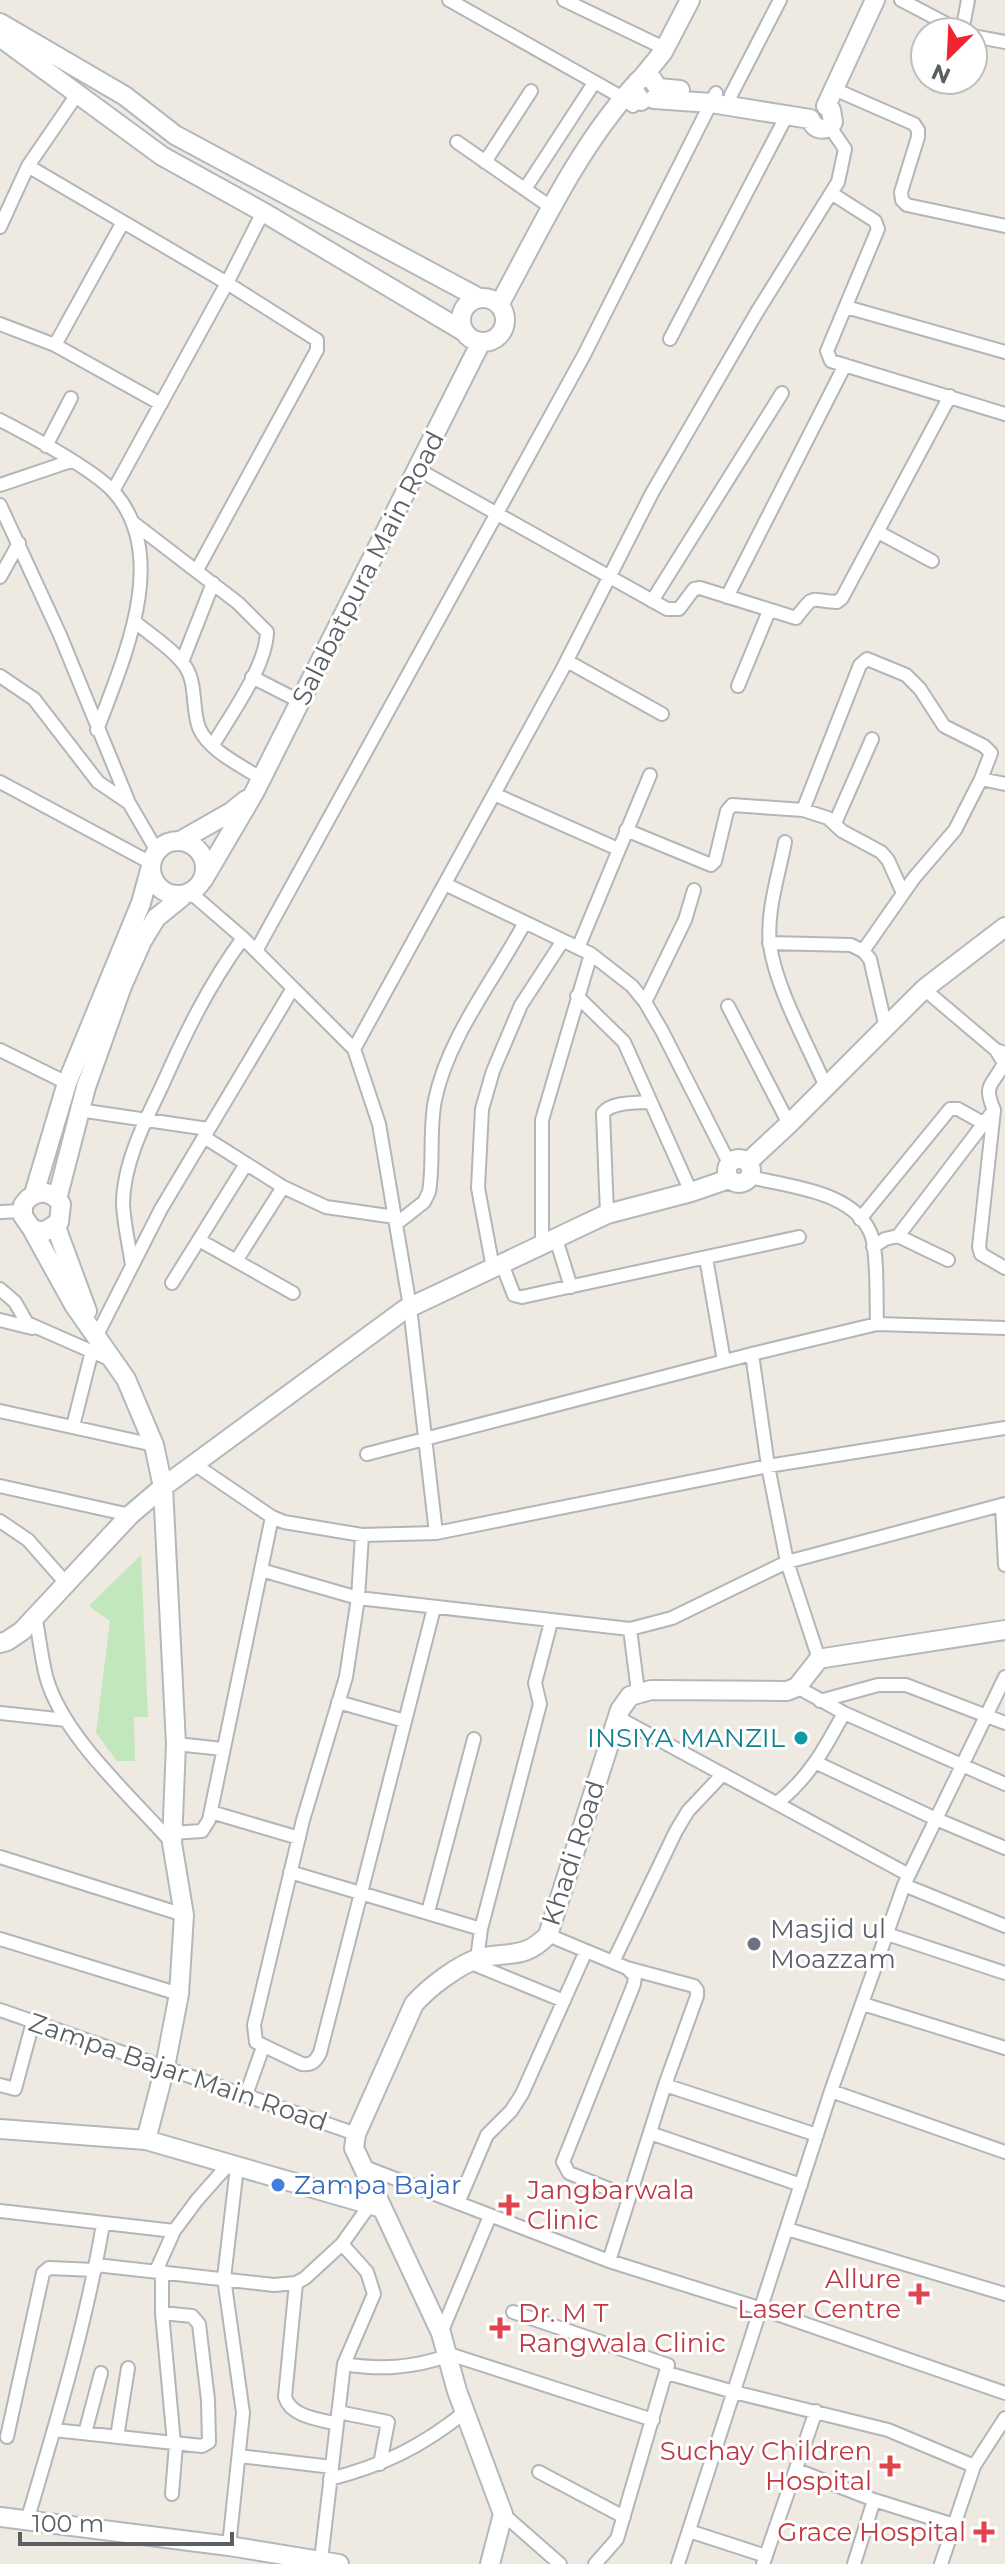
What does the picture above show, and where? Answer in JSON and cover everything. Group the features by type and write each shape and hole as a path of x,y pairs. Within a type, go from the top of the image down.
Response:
{"street":[{"path":"354,1049 567,661 660,480 757,312 838,182 845,149 830,127 834,116 719,97 643,93 594,83 449,0"},
{"path":"564,0 664,50"},
{"path":"499,305 552,208 606,120 643,93 690,0"},
{"path":"256,951 584,355 719,97 780,0"},
{"path":"719,97 787,115 817,112 834,89 875,0"},
{"path":"901,0 932,16"},
{"path":"1,36 125,96 175,135 479,298 493,300 499,305 505,319 504,326 496,338 481,342 468,337 463,331 263,212 162,156 1,36"},
{"path":"525,189 594,83"},
{"path":"834,89 914,124 918,130 901,192 902,200 907,205 1005,226"},
{"path":"485,162 531,91"},
{"path":"0,227 28,166 78,93"},
{"path":"670,339 787,115"},
{"path":"457,142 552,208"},
{"path":"28,166 227,283 317,340 317,350 197,570"},
{"path":"831,193 875,221 878,229 827,351 831,361 1005,414"},
{"path":"113,491 263,212"},
{"path":"55,345 123,222"},
{"path":"463,331 463,310 472,300 479,298"},
{"path":"846,307 1005,352"},
{"path":"0,324 55,345 161,404"},
{"name":"Salabatpura Main Road","path":"192,889 258,786 481,342"},
{"path":"727,597 845,365"},
{"path":"652,601 782,393"},
{"path":"419,470 674,611 694,589 700,588 796,618 810,600 816,598 837,602 842,598 950,396"},
{"path":"46,446 71,398"},
{"path":"0,420 71,461 113,491 135,524 141,548 134,621 97,730"},
{"path":"0,485 71,461"},
{"path":"0,505 60,635 152,861 158,887 174,896 192,889"},
{"path":"135,524 213,583 267,632 267,642 252,677 213,745"},
{"path":"878,532 932,561"},
{"path":"1,574 19,543"},
{"path":"182,662 213,583"},
{"path":"738,686 769,611"},
{"path":"134,621 182,662 191,679 198,726 213,745 258,786 231,812 180,841"},
{"path":"803,810 860,665 867,659 906,675 920,689 944,726 988,748 991,753 955,830 903,893 863,951"},
{"path":"567,661 662,714"},
{"path":"0,676 34,699 98,782 129,803"},
{"path":"252,677 301,702"},
{"path":"835,823 872,739"},
{"path":"578,948 650,775"},
{"path":"981,779 1005,784"},
{"path":"0,782 152,861"},
{"path":"494,794 618,849"},
{"path":"626,830 711,865 715,861 727,811 732,805 803,810 820,814 842,831 881,852 903,893"},
{"path":"32,1229 44,1232 56,1227 62,1216 57,1199 79,1110 122,986 156,918 192,889 205,863 202,855 189,843 170,842 152,861 141,903 67,1083 34,1194 26,1201 22,1211 25,1221 93,1337 116,1362 138,1404 154,1445 163,1487 176,1744 172,1838 184,1915 179,1994 165,2067 146,2140"},
{"path":"785,842 769,943 779,982 826,1087"},
{"path":"445,884 591,954 632,986 645,1002 739,1170 836,1200 860,1219 872,1237 877,1324"},
{"path":"192,889 354,1049 379,1124 410,1307 436,1533"},
{"path":"645,1002 685,920 694,890"},
{"path":"79,1110 146,1119 206,1133 246,1164 283,1187 326,1207 395,1221 424,1202 429,1192 434,1102 442,1074 476,1004 524,924"},
{"path":"0,1643 22,1631 130,1515 163,1487 410,1307 607,1214 691,1192 739,1170 924,989 1005,927"},
{"path":"132,1265 123,1204 127,1176 146,1119 199,1005 243,938"},
{"path":"562,942 521,1005 493,1071 482,1109 478,1188 498,1266 517,1297 799,1237"},
{"path":"769,943 851,945 863,951 870,959 886,1028"},
{"path":"571,1287 549,1242 542,1120 591,954"},
{"path":"73,1426 93,1337 206,1133 293,988"},
{"path":"924,989 1000,1052 1004,1063 989,1086 989,1099 994,1110 979,1247 981,1254 1005,1268"},
{"path":"577,996 624,1042 691,1192"},
{"path":"728,1006 789,1124"},
{"path":"0,1050 67,1083"},
{"path":"607,1214 603,1113 613,1106 649,1102"},
{"path":"860,1219 950,1109 958,1109 983,1123"},
{"path":"898,1236 994,1110"},
{"path":"172,1283 246,1164"},
{"path":"236,1261 283,1187"},
{"path":"34,1194 46,1193 57,1199"},
{"path":"0,1212 22,1211"},
{"path":"56,1227 84,1298 93,1337"},
{"path":"873,1247 885,1239 898,1236 948,1260"},
{"path":"199,1240 293,1293"},
{"path":"706,1258 724,1361"},
{"path":"0,1289 15,1302 27,1323 36,1329"},
{"path":"0,1320 93,1337"},
{"path":"367,1454 877,1324 1005,1328"},
{"path":"752,1354 768,1466 787,1562 819,1659"},
{"path":"0,1411 154,1445"},
{"path":"194,1464 284,1522 362,1535 436,1533 768,1466 1005,1428"},
{"path":"0,1486 130,1515"},
{"path":"261,1570 358,1598 630,1629 672,1618 787,1562 1003,1505 1005,1565"},
{"path":"172,1838 202,1831 209,1820 272,1517"},
{"path":"0,1521 28,1540 65,1582"},
{"path":"362,1535 351,1651 290,1872 254,2025 256,2042 302,2064 310,2065 316,2061 434,1608"},
{"path":"35,1615 47,1677 66,1720 104,1768 172,1838"},
{"path":"551,1622 535,1683 540,1704 474,1961 564,2001"},
{"path":"630,1629 638,1692 787,1691 797,1687 819,1659 1005,1630"},
{"path":"678,2564 831,2091 887,1934 907,1880 1005,1677"},
{"path":"820,1701 878,1685 906,1685 1005,1723"},
{"path":"797,1687 844,1713 1005,1784"},
{"name":"Khadi Road","path":"356,2134 414,2004 429,1988 474,1961 536,1948 548,1935 617,1717 625,1701 638,1692"},
{"path":"338,1702 405,1721"},
{"path":"0,1713 66,1720"},
{"path":"777,1803 817,1763 844,1713"},
{"path":"617,1717 777,1803 907,1880 1005,1926"},
{"path":"428,1912 474,1739"},
{"path":"176,1744 223,1749"},
{"path":"817,1763 1005,1848"},
{"path":"613,1962 676,1831 688,1811 723,1774"},
{"path":"211,1812 299,1838"},
{"path":"0,1857 184,1915"},
{"path":"290,1872 481,1929"},
{"path":"887,1934 1005,1973"},
{"path":"548,1935 627,1968 694,1986 697,1990 609,2261"},
{"path":"0,1939 179,1994"},
{"path":"458,2203 487,2135 511,2111 522,2094 586,1951"},
{"path":"627,1968 635,1976 634,1984 563,2162 569,2173 629,2197"},
{"path":"863,2004 1005,2048"},
{"name":"Zampa Bajar Main Road","path":"0,2010 356,2134"},
{"path":"0,2085 15,2089 33,2022"},
{"path":"246,2095 263,2047"},
{"path":"665,2085 817,2135"},
{"path":"831,2091 1005,2152"},
{"path":"0,2129 146,2140 376,2207"},
{"path":"650,2133 801,2185"},
{"path":"356,2134 354,2148 376,2207 441,2333 465,2412 503,2514 560,2564"},
{"path":"172,2494 175,2443 159,2271 174,2231 197,2200 232,2166"},
{"path":"229,2546 242,2400 224,2278 232,2166"},
{"path":"362,2166 609,2261 762,2309 1005,2393"},
{"path":"7,2437 43,2273 49,2268 96,2267 274,2285 296,2283 342,2244 376,2207"},
{"path":"0,2211 174,2231"},
{"path":"441,2333 490,2216"},
{"path":"27,2521 96,2267 103,2224"},
{"path":"787,2229 1005,2294"},
{"path":"0,2517 330,2562 331,2473 344,2364 374,2294 367,2272 342,2244"},
{"path":"296,2283 286,2403 300,2414 388,2422 380,2464"},
{"path":"513,2312 666,2363 667,2373 624,2517 612,2547 595,2564"},
{"path":"54,2430 202,2446 209,2442 208,2400 197,2319 162,2313"},
{"path":"344,2364 396,2368 422,2364 447,2354 653,2420"},
{"path":"117,2437 128,2368"},
{"path":"85,2433 101,2373"},
{"path":"667,2373 901,2434 974,2466"},
{"path":"689,2531 765,2560 816,2411"},
{"path":"239,2456 331,2473 380,2464 432,2438 465,2412"},
{"path":"941,2564 974,2466 1005,2418"},
{"path":"797,2470 874,2500 954,2525"},
{"path":"539,2472 624,2517"},
{"path":"854,2564 874,2500"},
{"path":"490,2564 503,2514"}],"green space":[{"path":"141,1555 148,1717 134,1717 135,1761 117,1761 96,1733 110,1621 89,1606"}],"place":[{"name":"INSIYA MANZIL","path":"801,1738"},
{"name":"Masjid ul Moazzam","path":"754,1944"},
{"name":"Zampa Bajar","path":"278,2185"},
{"name":"Jangbarwala Clinic","path":"509,2205"},
{"name":"Allure Laser Centre","path":"919,2294"},
{"name":"Dr. M T Rangwala Clinic","path":"500,2328"},
{"name":"Suchay Children Hospital","path":"890,2466"},
{"name":"Grace Hospital","path":"984,2532"}]}
